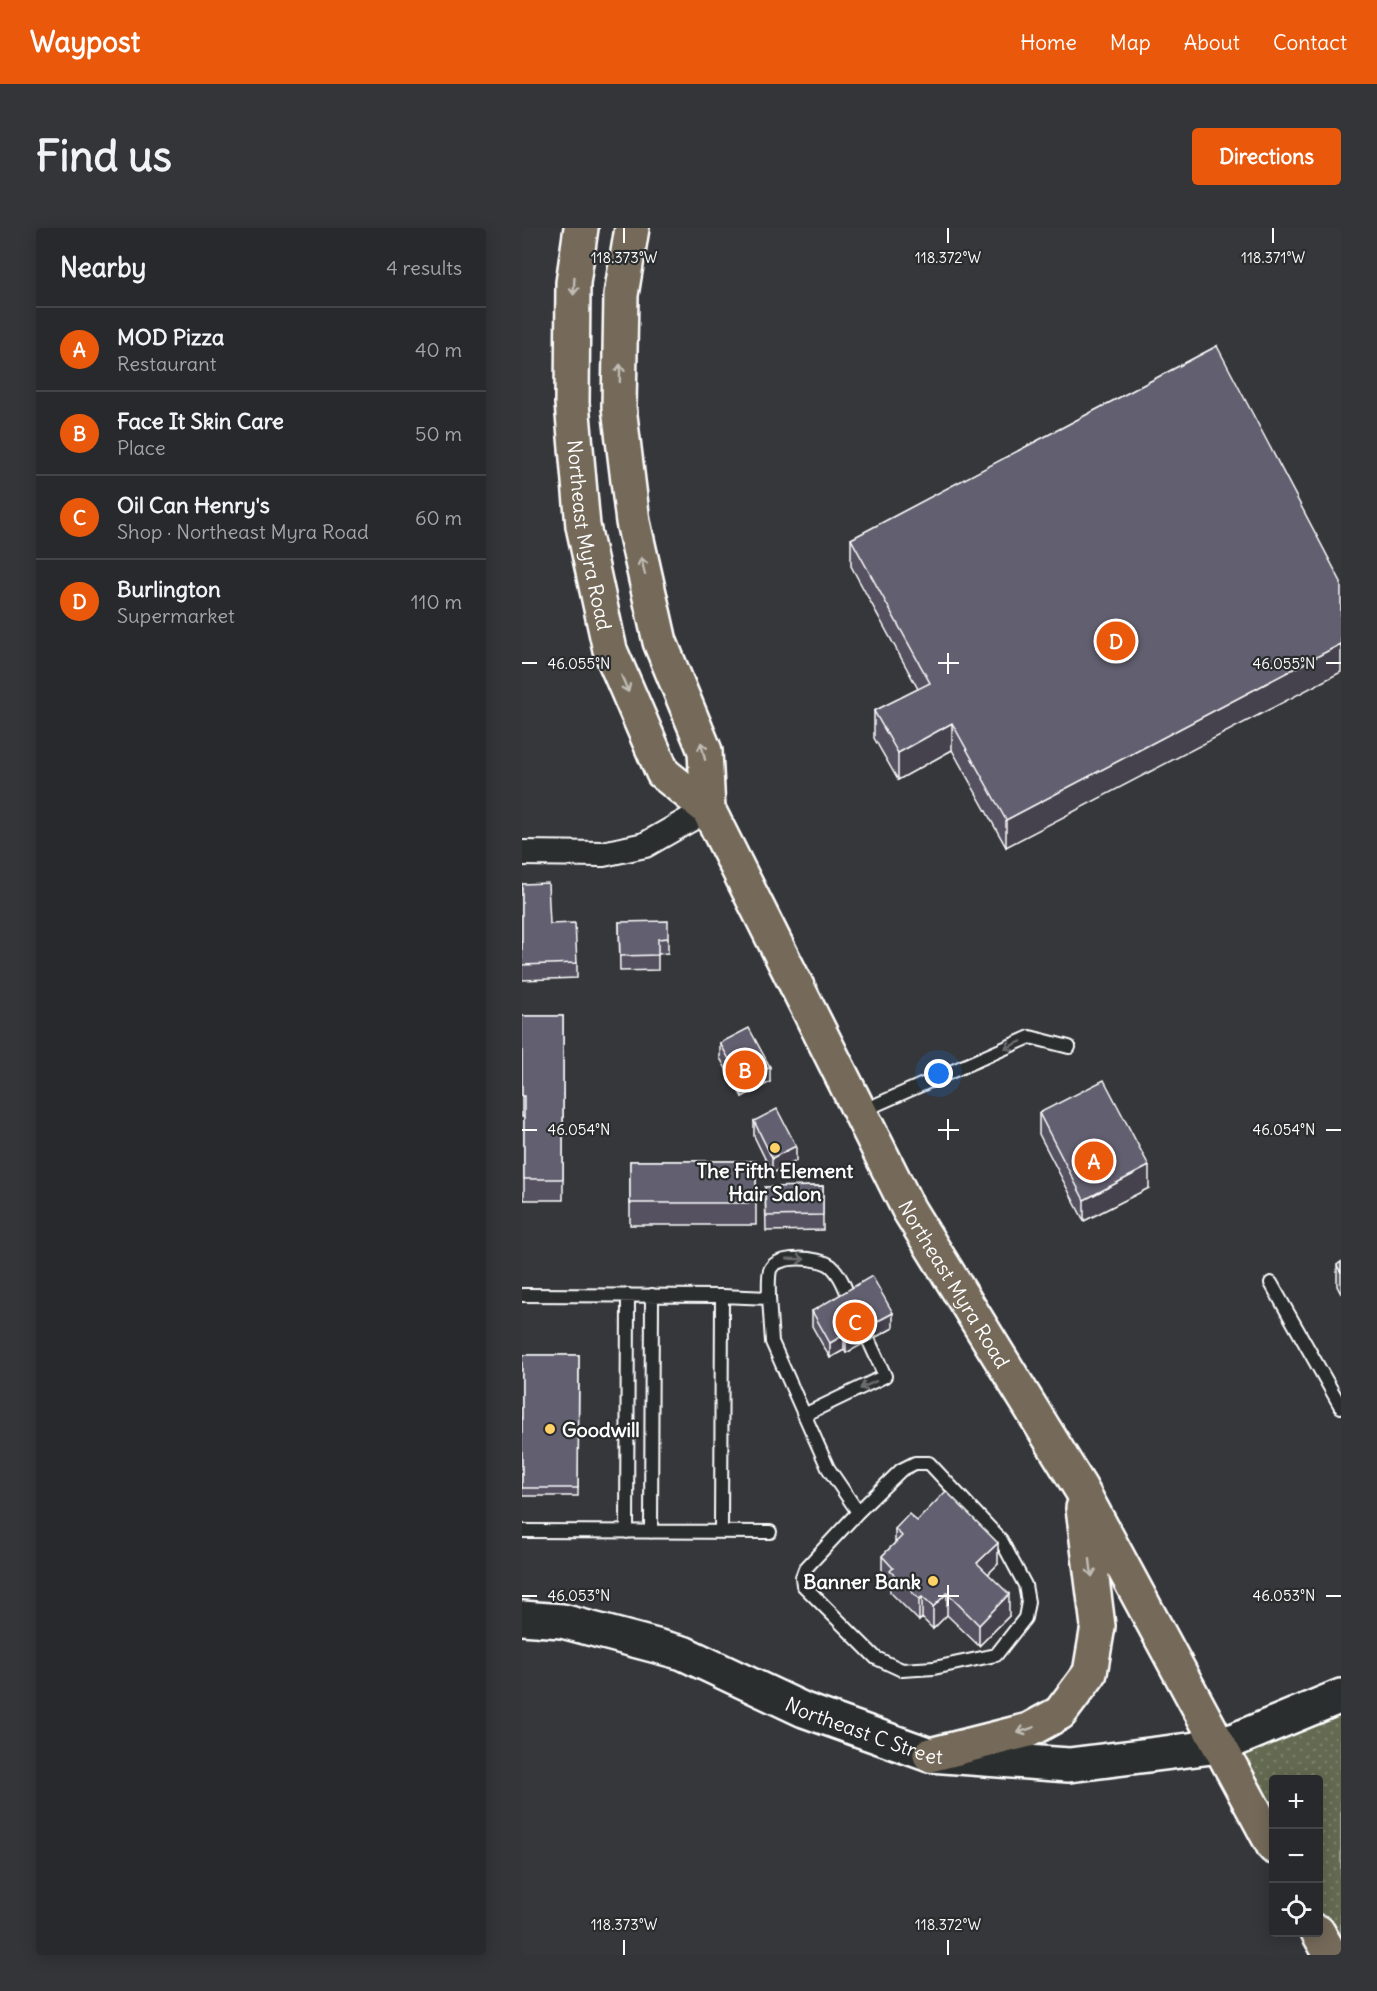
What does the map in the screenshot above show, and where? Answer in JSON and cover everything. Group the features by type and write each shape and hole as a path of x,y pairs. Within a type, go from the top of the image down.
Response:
{"highway":[{"name":"Northeast Myra Road","path":"581,228 573,283 572,403 584,526 610,650 663,773 708,809"},
{"name":"Northeast Myra Road","path":"632,228 621,295 619,407 633,522 660,642 705,751 708,809 909,1210 1081,1489 1269,1838"},
{"path":"930,1755 1029,1730 1060,1713 1090,1673 1098,1626 1081,1489"},
{"path":"1321,1937 1331,1955"}],"main road":[{"name":"Northeast C Street","path":"522,1618 562,1621 683,1653 804,1710 930,1755 1069,1765 1220,1746 1341,1696"}],"street":[{"path":"522,853 603,854 624,850 645,845 708,809"}],"lane":[{"path":"860,1111 1030,1037 1069,1047"},
{"path":"851,1303 839,1276 829,1264 819,1260 786,1259 775,1263 771,1269 769,1298 772,1342 828,1468 858,1512"},
{"path":"1271,1282 1341,1407"},
{"path":"522,1295 769,1298"},
{"path":"627,1532 628,1295"},
{"path":"651,1532 652,1295"},
{"path":"722,1296 722,1532"},
{"path":"804,1414 885,1376 869,1341"},
{"path":"929,1463 1001,1540 1025,1585 1028,1602 1025,1618 996,1655 951,1665 902,1670 876,1658 803,1585 802,1577 805,1569 858,1512 901,1470 915,1464 929,1463"},
{"path":"522,1531 770,1532"}],"green space":[{"path":"1341,1696 1341,1955 1323,1937 1323,1775 1269,1775 1269,1840 1220,1746"}],"building":[{"path":"1217,346 1341,582 1341,644 1006,820 952,723 898,753 874,711 930,683 851,539"},
{"path":"548,883 550,924 575,923 577,963 522,965 522,884"},
{"path":"668,921 668,938 658,939 658,955 620,956 619,922"},
{"path":"522,1016 563,1016 563,1179 524,1179"},
{"path":"749,1028 770,1067 742,1082 720,1043"},
{"path":"1104,1080 1149,1166 1084,1200 1039,1113"},
{"path":"777,1109 796,1146 772,1158 754,1121"},
{"path":"630,1161 756,1161 756,1203 630,1203"},
{"path":"823,1186 823,1215 766,1216 765,1187"},
{"path":"872,1276 893,1313 846,1338 844,1335 830,1343 812,1311"},
{"name":"Goodwill","path":"522,1355 579,1355 578,1488 522,1488"},
{"name":"Banner Bank","path":"946,1491 998,1543 977,1563 1009,1594 979,1625 947,1593 933,1607 922,1597 919,1599 890,1571 893,1568 882,1556 902,1536 895,1529 909,1514 917,1521"}],"place":[{"name":"Burlington","path":"1116,641"},
{"name":"Face It Skin Care","path":"745,1070"},
{"name":"The Fifth Element Hair Salon","path":"775,1148"},
{"name":"MOD Pizza","path":"1094,1161"},
{"name":"Oil Can Henry's","path":"855,1322"},
{"name":"Goodwill","path":"550,1429"},
{"name":"Banner Bank","path":"933,1581"}]}
